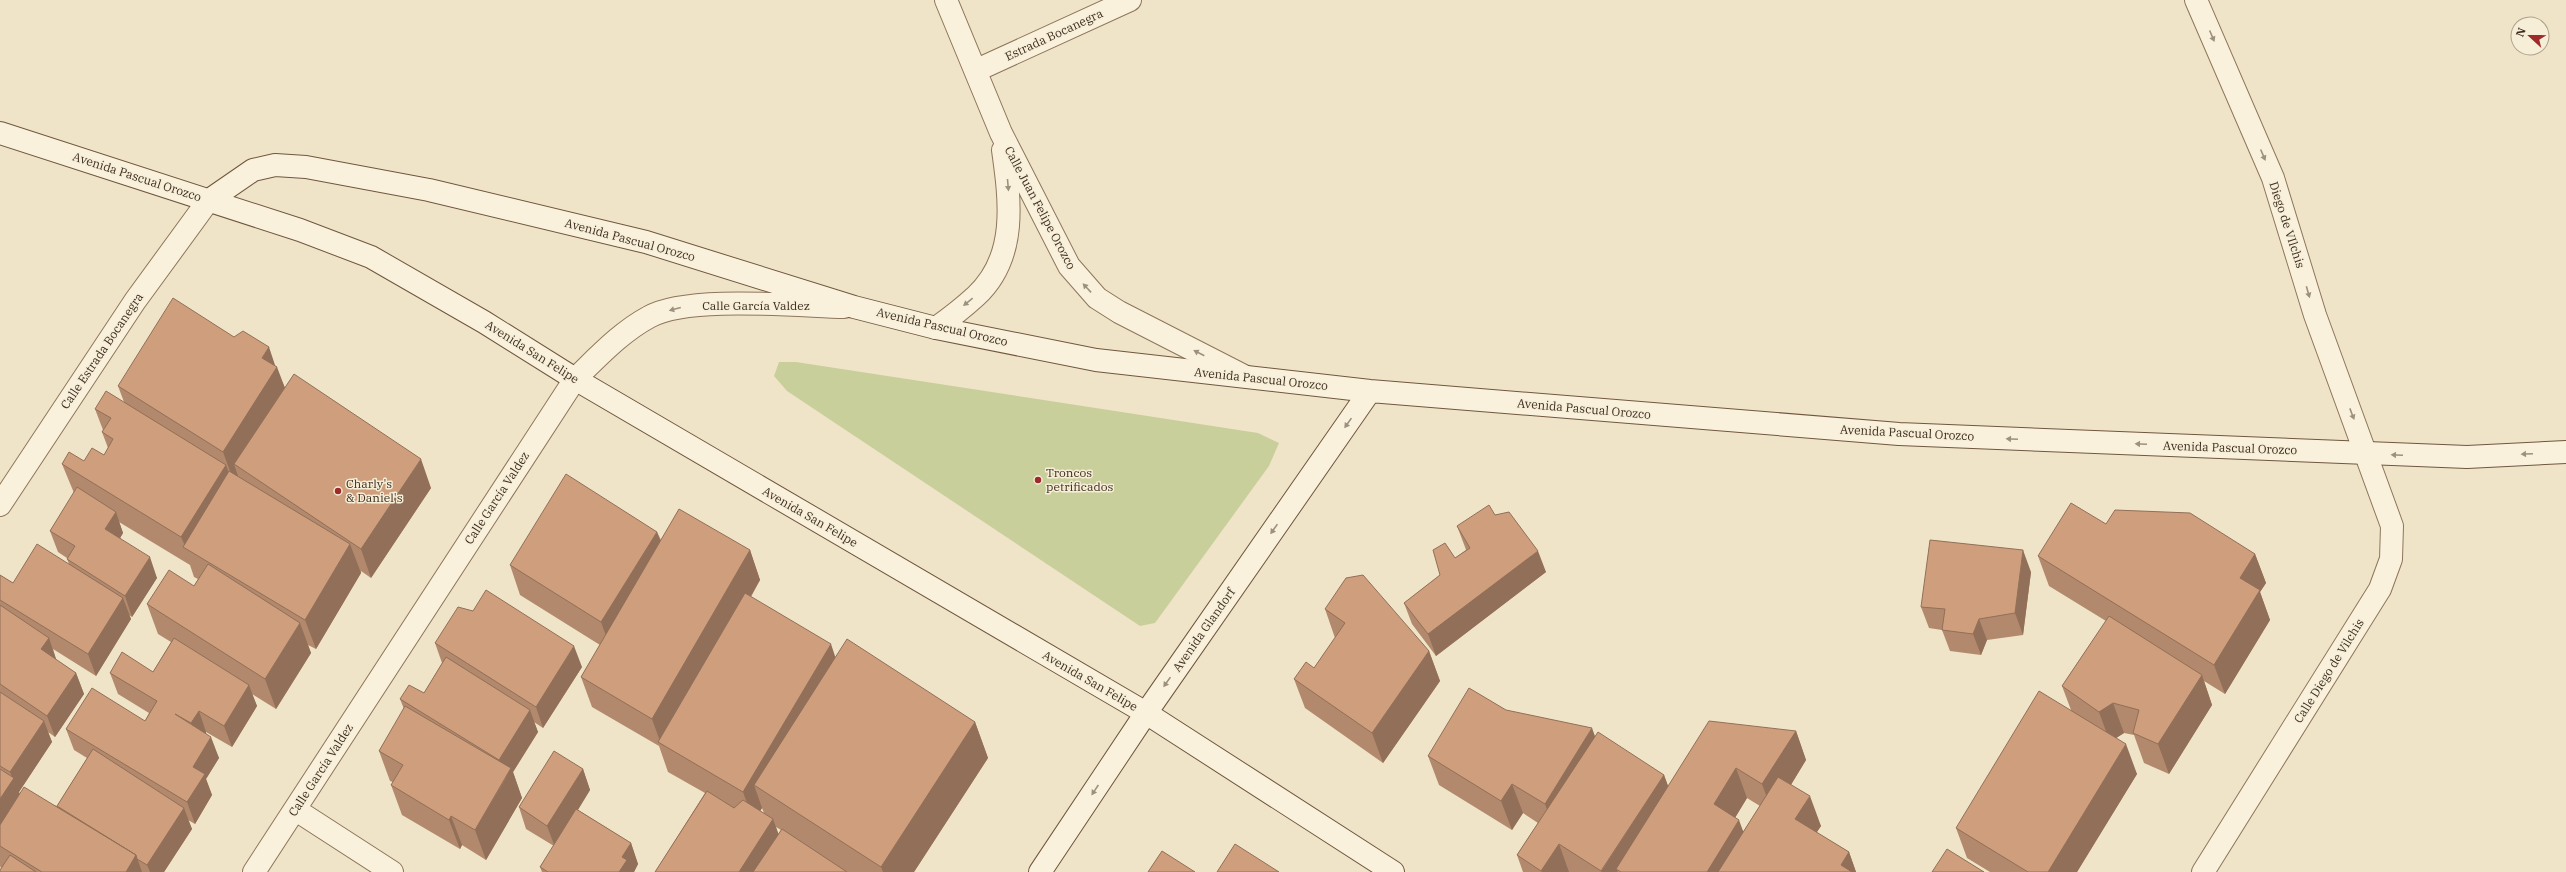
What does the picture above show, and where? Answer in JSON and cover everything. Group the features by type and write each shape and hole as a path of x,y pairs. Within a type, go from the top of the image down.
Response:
{"main road":[{"name":"Calle Juan Felipe Orozco","path":"946,0 977,70 1001,132 1069,266 1097,298 1119,312 1246,377"},
{"name":"Estrada Bocanegra","path":"977,70 1130,0"},
{"name":"Diego de VIlchis","path":"2196,0 2272,178 2315,315 2367,454"},
{"path":"936,328 977,295 994,274 1005,250 1009,222 1008,186 1001,132"},
{"name":"Avenida Pascual Orozco","path":"0,133 208,201 253,170 275,165 306,167 429,190 646,242 854,307 936,328 1096,360 1370,391 1899,434 2467,457 2566,452"},
{"name":"Avenida San Felipe","path":"208,201 300,230 371,257 484,322 574,379 1146,713 1393,872"},
{"name":"Calle Estrada Bocanegra","path":"0,505 135,301 208,201"},
{"name":"Calle García Valdez","path":"254,872 296,810 574,379 627,331 650,316 680,307 708,304 854,307"},
{"name":"Avenida Glandorf","path":"1040,872 1146,713 1370,391"},
{"name":"Calle Diego de Vilchis","path":"2203,872 2380,589 2391,559 2392,526 2367,454"},
{"path":"296,810 392,872"}],"green space":[{"path":"779,362 796,362 1258,433 1279,443 1269,466 1155,623 1140,626 787,391 774,376"}],"building":[{"path":"173,298 234,337 243,331 269,347 262,358 277,367 223,452 118,386"},
{"name":"Charly's & Daniel's","path":"294,374 421,459 361,549 234,464"},
{"path":"106,391 226,465 181,537 62,464 69,452 84,461 92,448 104,455 113,439 102,432 111,418 95,409"},
{"path":"229,471 350,544 305,620 183,547"},
{"path":"566,474 657,532 601,622 510,565"},
{"path":"77,487 116,512 105,529 150,557 125,596 67,559 75,546 50,531"},
{"path":"2071,503 2106,524 2115,510 2190,513 2255,554 2240,578 2260,590 2214,665 2038,556"},
{"path":"1489,505 1495,515 1509,512 1538,551 1428,634 1404,603 1440,575 1433,550 1445,543 1455,558 1470,548 1457,526"},
{"path":"679,509 750,550 652,719 581,677"},
{"path":"1930,540 2023,550 2015,613 1979,619 1973,634 1942,630 1945,609 1921,607"},
{"path":"37,544 123,598 88,654 0,600 0,575 13,583"},
{"path":"208,564 300,623 265,679 147,604 169,570 194,586"},
{"path":"1363,575 1429,651 1372,733 1294,679 1306,662 1314,668 1345,623 1325,609 1346,578"},
{"path":"486,590 574,646 536,707 435,643 458,607 473,611"},
{"path":"745,593 831,644 743,792 658,742"},
{"path":"0,605 49,638 41,649 76,673 47,716 0,684"},
{"path":"2109,616 2202,675 2158,744 2133,733 2139,710 2113,703 2099,712 2062,686"},
{"path":"174,638 249,685 224,726 199,711 191,723 175,714 211,737 193,767 205,774 187,802 66,729 92,688 145,721 157,701 110,673 122,652 153,672"},
{"path":"847,639 975,722 881,867 754,785"},
{"path":"446,657 530,710 499,760 400,699 409,685 424,693"},
{"path":"1469,688 1506,710 1592,728 1545,804 1512,784 1501,801 1428,756"},
{"path":"2039,691 2126,744 2048,872 2028,872 1956,828"},
{"path":"0,692 44,721 10,772 0,766"},
{"path":"405,706 511,768 475,830 451,816 449,820 391,785 403,765 379,751"},
{"path":"1709,721 1796,731 1762,784 1736,768 1714,804 1739,820 1707,872 1621,872 1616,869"},
{"path":"1598,732 1664,775 1601,871 1559,844 1541,871 1517,855"},
{"path":"93,749 184,808 147,865 137,859 136,855 57,806"},
{"path":"554,751 583,769 547,826 519,807"},
{"path":"0,769 14,778 0,799"},
{"path":"1778,777 1810,796 1795,819 1849,852 1841,865 1852,872 1718,872"},
{"path":"24,787 136,855 126,872 42,872 0,846 0,825"},
{"path":"707,791 734,808 743,800 773,819 739,872 655,872"},
{"path":"576,809 631,843 622,857 627,860 619,872 548,872 540,867"},
{"path":"782,829 847,872 753,872"},
{"path":"1235,844 1279,872 1217,872"},
{"path":"1947,849 1984,872 1932,872"},
{"path":"1162,851 1195,872 1148,872"},
{"path":"10,855 36,872 0,872"}],"place":[{"name":"Troncos petrificados","path":"1038,480"},
{"name":"Charly's & Daniel's","path":"338,491"}]}
